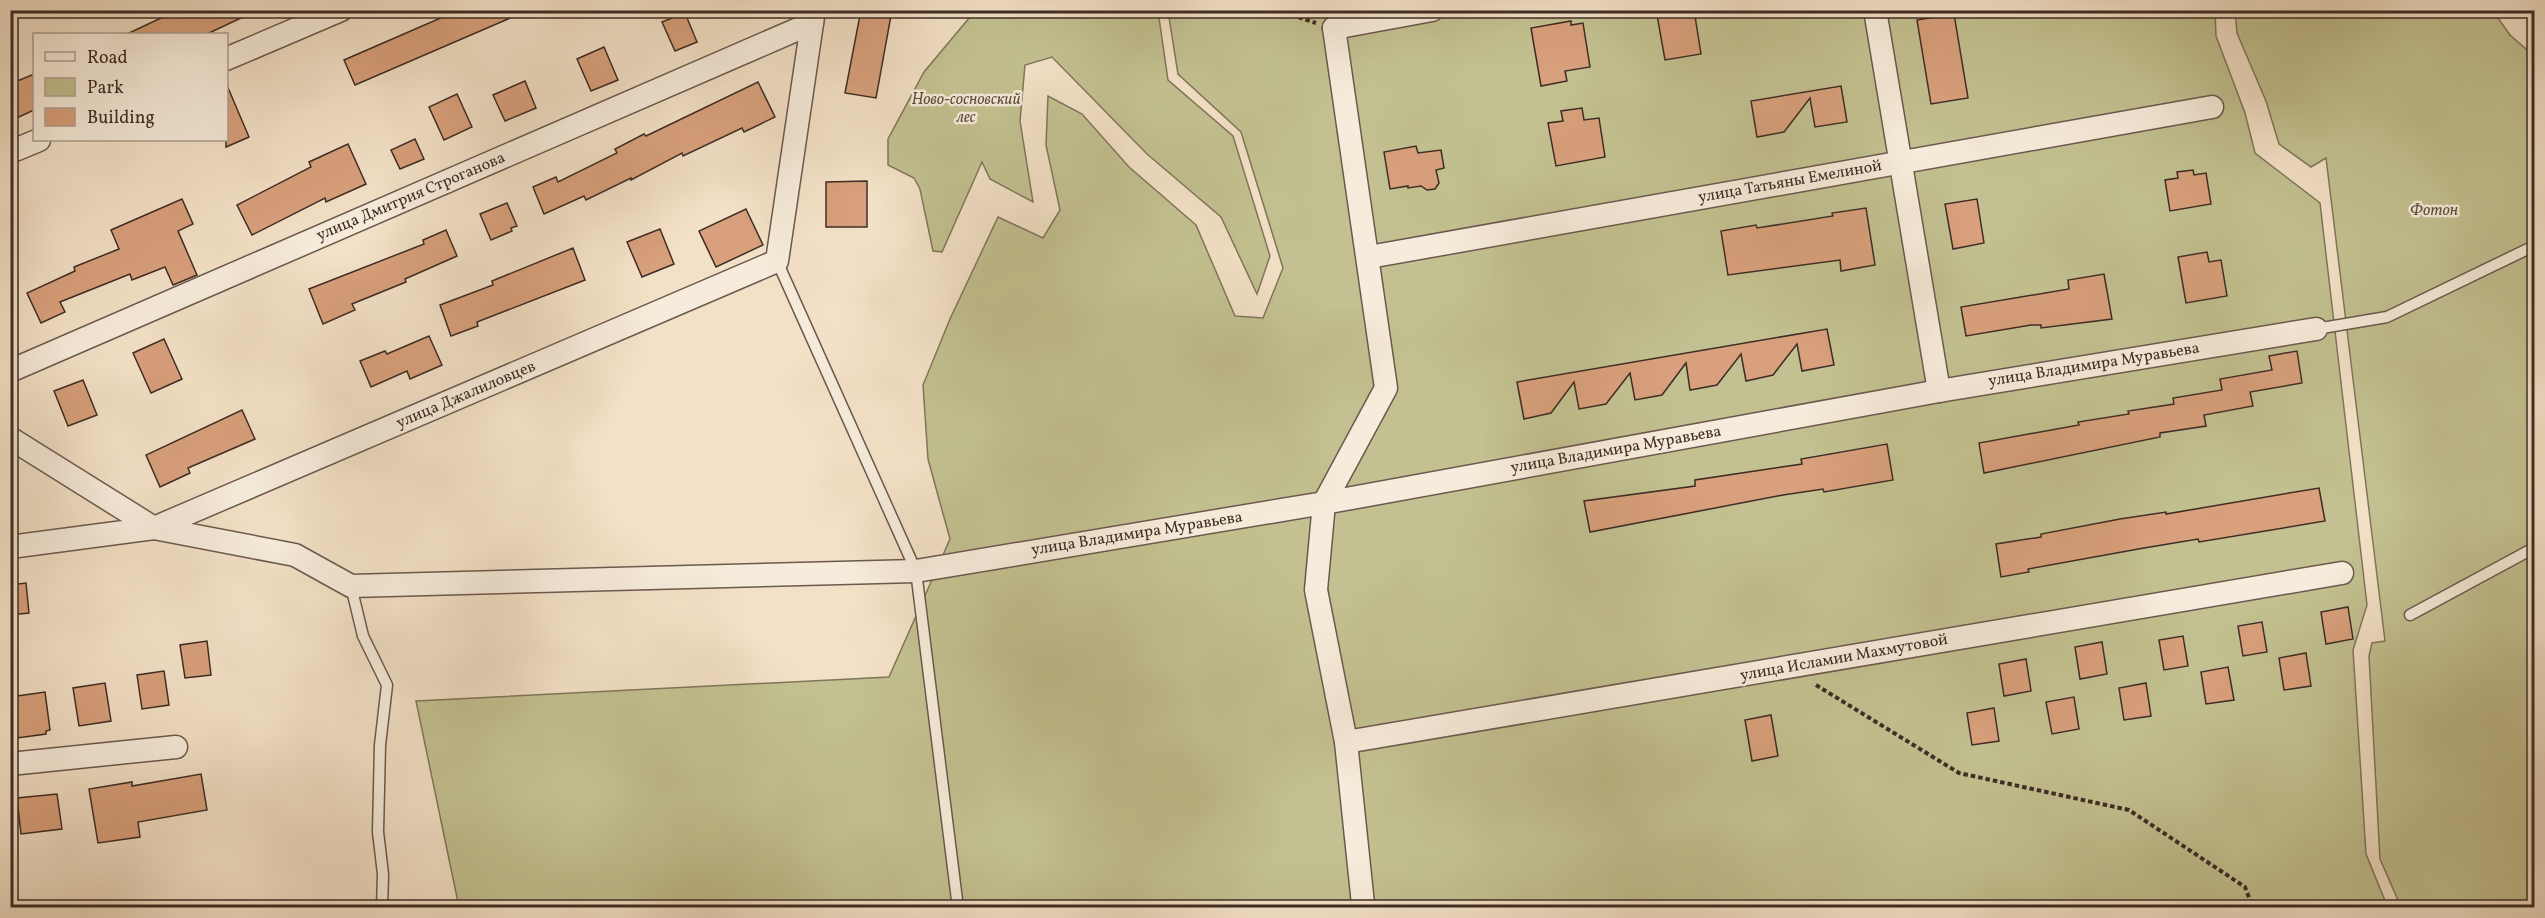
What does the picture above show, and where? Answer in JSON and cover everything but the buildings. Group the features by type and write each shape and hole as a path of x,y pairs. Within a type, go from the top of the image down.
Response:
{"street":[{"path":"228,58 341,10"},
{"path":"1359,908 1363,904 1346,741 1316,590 1324,503 1386,388 1338,19 1432,10"},
{"path":"1875,10 1939,391"},
{"path":"777,261 813,17"},
{"name":"улица Дмитрия Строганова","path":"10,371 813,17"},
{"name":"улица Татьяны Емелиной","path":"1369,257 2212,107"},
{"path":"10,152 37,141"},
{"name":"улица Джалиловцев","path":"154,528 777,261"},
{"name":"улица Владимира Муравьева","path":"351,586 916,571 1324,503 1939,391 2316,329"},
{"path":"10,438 154,528"},
{"path":"10,547 154,528 295,555 351,586"},
{"name":"улица Исламии Махмутовой","path":"1346,741 2342,573"},
{"path":"10,764 176,747"}],"lane":[{"path":"2316,329 2387,317 2535,246"},
{"path":"777,261 916,571 958,908"},
{"path":"2410,615 2535,548"},
{"path":"351,586 363,636 387,685 380,745 378,832 383,874 382,908"}],"path":[{"path":"1277,10 1338,19"},
{"path":"1787,667 1959,773 2130,810 2245,887 2253,908"}],"green space":[{"name":"Ново-сосновский лес","path":"975,11 1158,11 1168,80 1233,136 1270,256 1257,294 1221,217 1147,154 1052,57 1025,65 1020,121 1033,202 990,179 982,162 942,252 933,251 920,189 914,178 888,165 888,139 924,72"},
{"path":"1168,11 2215,11 2216,36 2245,113 2255,153 2320,203 2367,605 2353,650 2366,854 2386,903 2369,908 459,907 416,701 889,677 950,539 928,459 923,385 950,319 998,217 1043,238 1060,210 1046,145 1048,96 1082,114 1129,167 1196,225 1235,316 1263,318 1283,268 1241,132 1178,74"},
{"name":"Фотон","path":"2235,11 2493,11 2510,35 2526,49 2534,61 2534,907 2401,907 2380,859 2369,656 2372,643 2385,641 2326,158 2311,167 2279,144 2266,101 2237,33"}]}
